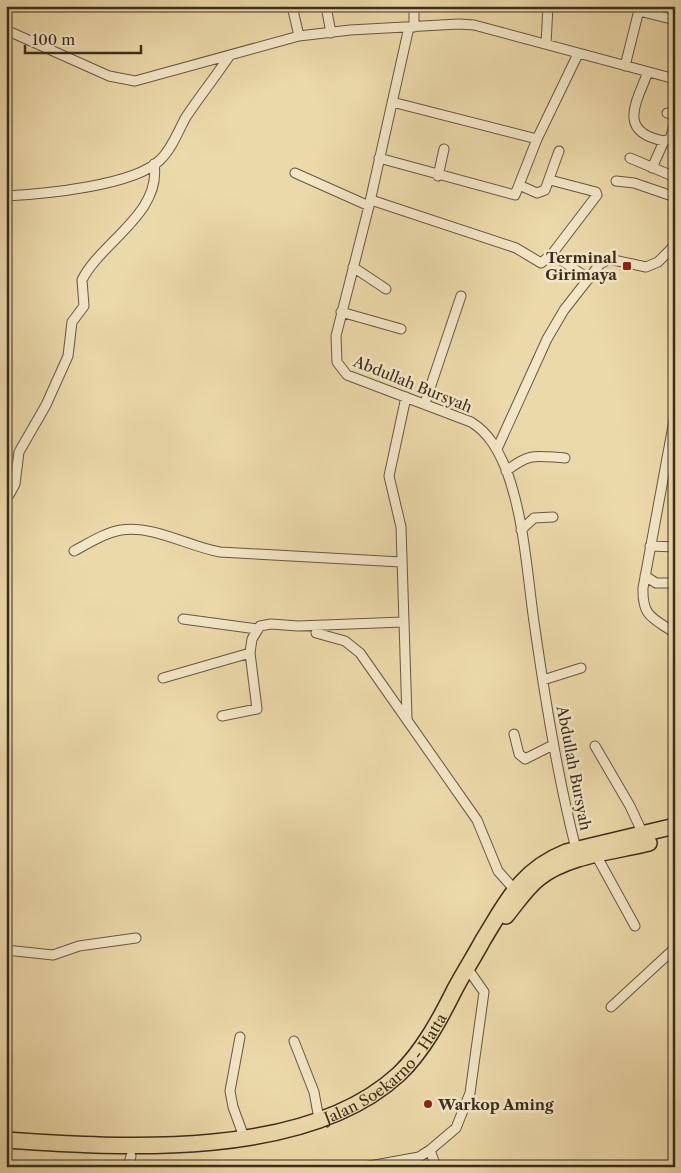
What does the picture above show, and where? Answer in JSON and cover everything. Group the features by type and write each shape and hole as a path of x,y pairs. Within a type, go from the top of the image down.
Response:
{"highway":[{"name":"Jalan Soekarno - Hatta","path":"6,1140 132,1146 187,1144 275,1132 319,1120 349,1108 399,1074 412,1060 433,1030 471,958 514,889 542,864 576,849 675,826"},
{"name":"Jalan Soekarno - Hatta","path":"6,1149 104,1156 129,1161 278,1140 349,1117 393,1090 407,1075 426,1050 470,972 505,918 533,884 550,871 596,854 675,836"}],"street":[{"path":"292,6 299,36"},
{"path":"326,6 331,33"},
{"name":"Abdullah Bursyah","path":"414,6 412,27 392,102 370,203 341,312 336,336 336,358 340,369 347,375 471,422 484,431 497,449 506,471 521,530 553,745 576,849"},
{"path":"546,44 548,6"},
{"path":"625,66 639,8 675,20"},
{"path":"6,30 109,76 130,80 146,80 299,36 467,24 675,79"},
{"path":"380,158 511,196 516,194 538,139 578,54"},
{"path":"6,196 52,194 99,184 125,177 154,164 166,153 186,117 230,55"},
{"path":"648,72 635,107 634,124 644,134 664,141 670,139 675,122"},
{"path":"392,102 538,139"},
{"path":"652,168 664,141"},
{"path":"438,176 444,149"},
{"path":"519,185 542,192 550,180 559,151"},
{"path":"630,158 675,178"},
{"path":"10,495 15,484 19,452 46,404 68,356 72,322 84,306 82,280 107,248 140,213 155,174 154,164"},
{"path":"295,173 370,203 516,248 541,263 552,254 597,195 596,192 550,180"},
{"path":"616,181 634,183 675,197"},
{"path":"497,449 546,339 564,310 589,279 606,260 646,267 658,262 675,245"},
{"path":"552,254 589,279"},
{"path":"352,267 386,289"},
{"path":"425,404 461,296"},
{"path":"341,312 401,329"},
{"path":"406,397 389,474 401,527 407,718"},
{"path":"675,415 642,588 644,609 654,619 675,633"},
{"path":"506,471 530,456 564,458"},
{"path":"521,530 534,518 553,517"},
{"path":"74,551 111,533 130,530 156,533 195,547 220,552 401,562"},
{"path":"650,546 675,547"},
{"path":"645,576 656,583 675,583"},
{"path":"183,619 257,629"},
{"path":"222,716 257,708 250,653 252,639 260,626 271,624 298,626 404,622"},
{"path":"316,633 338,638 353,647 407,718 478,820 498,871 514,889"},
{"path":"163,678 250,653"},
{"path":"543,680 581,668"},
{"path":"514,734 520,754 525,759 553,745"},
{"path":"595,746 630,806 643,834"},
{"path":"596,854 635,926"},
{"path":"6,950 53,955 79,946 136,938"},
{"path":"611,1007 675,948"},
{"path":"364,1167 419,1157 456,1128 470,1093 484,992 470,972"},
{"path":"240,1037 230,1091 233,1107 244,1137"},
{"path":"294,1041 314,1092 319,1120"},
{"path":"430,1150 435,1164"}],"place":[{"name":"Terminal Girimaya","path":"627,266"},
{"name":"Warkop Aming","path":"428,1104"}]}
